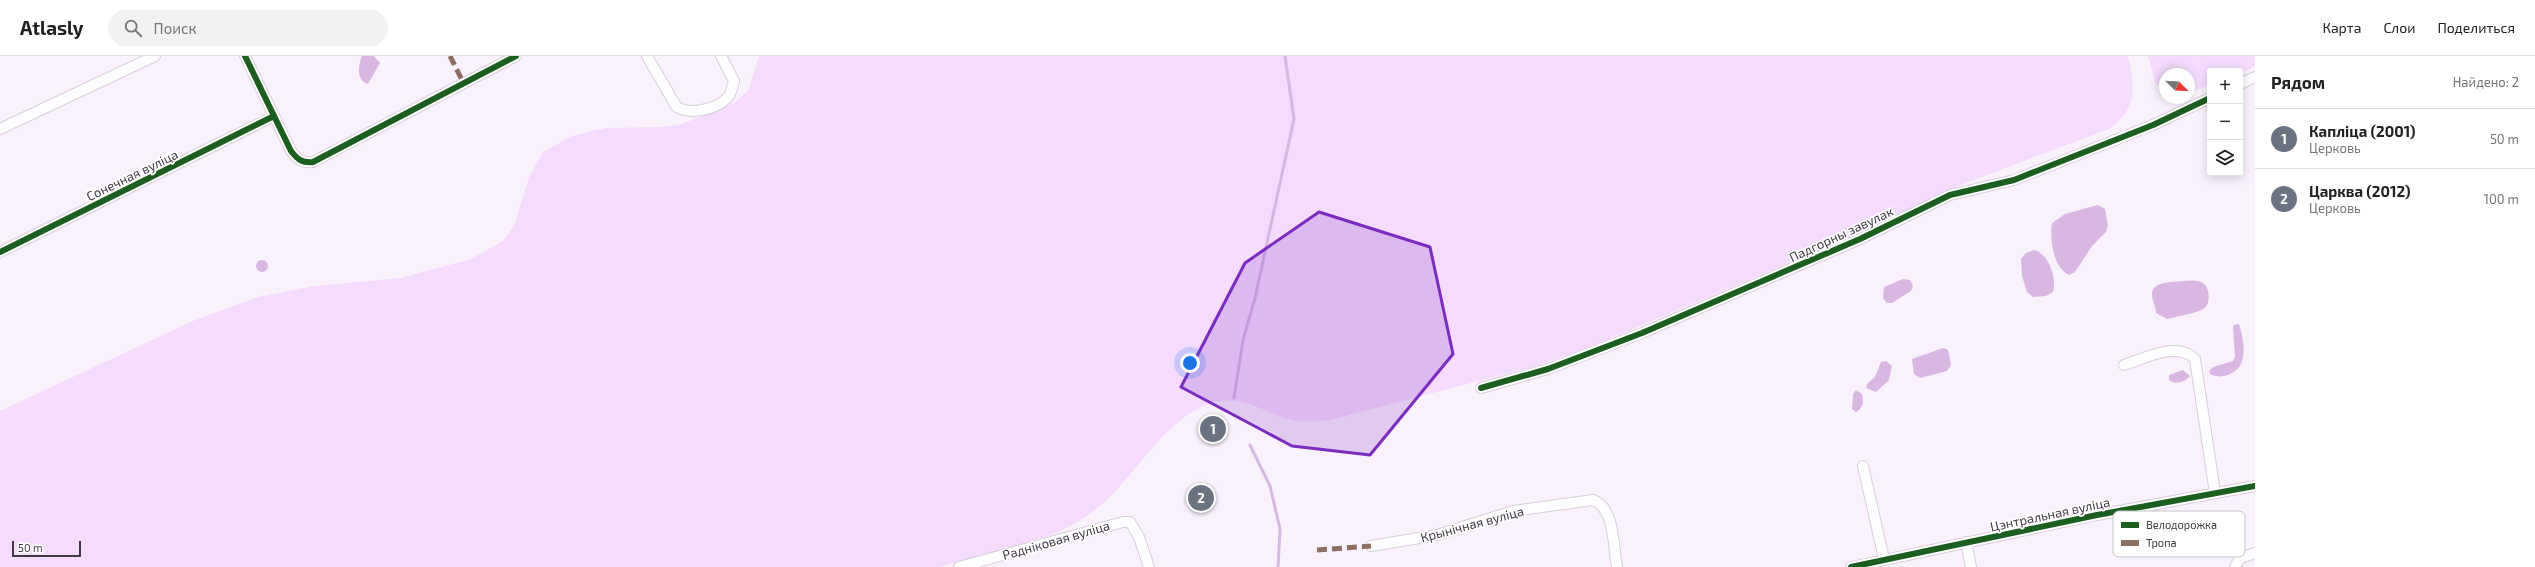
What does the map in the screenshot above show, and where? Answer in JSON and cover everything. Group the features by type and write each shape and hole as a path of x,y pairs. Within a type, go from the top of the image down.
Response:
{"street":[{"path":"0,129 155,56"},
{"path":"245,56 295,156 305,163 313,162 516,56"},
{"path":"647,56 676,106 682,111 691,112 727,100 731,94 734,81 721,56"},
{"path":"2243,83 2255,77"},
{"name":"Падгорны завулак","path":"1481,388 1548,369 1642,333 1860,239 1950,194 2014,180 2153,125 2207,99"},
{"name":"Сонечная вуліца","path":"0,252 274,116"},
{"path":"2124,364 2174,350 2188,353 2195,360 2214,493"},
{"path":"1863,466 1884,559"},
{"name":"Цэнтральная вуліца","path":"2123,511 2255,486"},
{"name":"Крынічная вуліца","path":"1371,546 1437,535 1513,511 1593,500 1601,503 1607,510 1617,567"},
{"name":"Цэнтральная вуліца","path":"1850,567 2113,513"},
{"name":"Радніковая вуліца","path":"958,567 1111,524 1130,522 1139,537 1149,567"},
{"path":"1966,542 1971,567"},
{"path":"2245,557 2255,554"},
{"path":"2234,567 2240,558 2244,557"}],"highlighted area":[{"path":"1319,212 1430,247 1453,354 1370,455 1292,446 1181,387 1245,263"}],"shaded area":[{"path":"362,56 374,56 380,63 368,84 361,80 359,72"},
{"path":"759,56 2128,56 2133,87 2130,105 2125,114 2109,129 1958,186 1826,247 1585,349 1532,367 1330,420 1306,422 1296,421 1245,403 1226,400 1198,409 1181,420 1165,434 1110,497 1078,522 1041,539 1021,546 940,567 0,567 0,411 195,320 258,297 315,286 401,278 471,259 503,241 514,226 529,177 543,152 572,136 591,131 607,128 662,127 679,125 734,103 748,91"},
{"path":"2148,56 2255,56 2255,66 2243,72 2243,68 2207,68 2207,86 2195,91 2195,68 2159,68 2159,86 2155,82"},
{"path":"2098,205 2105,209 2108,225 2106,232 2092,246 2075,272 2069,275 2064,272 2056,260 2051,237 2052,223 2065,214"},
{"path":"2034,250 2039,252 2048,261 2053,274 2053,292 2046,296 2033,297 2027,292 2022,276 2021,259 2026,253"},
{"path":"260,260 264,260 268,266 264,272 260,272 256,268 256,264"},
{"path":"1903,279 1910,280 1913,286 1911,291 1892,303 1887,303 1883,298 1884,287"},
{"path":"2183,281 2202,282 2206,286 2209,297 2206,307 2195,312 2167,319 2156,313 2152,294 2153,290 2159,284"},
{"path":"2239,324 2244,345 2244,353 2240,366 2226,376 2210,374 2209,371 2213,367 2233,361 2235,357 2233,328 2234,325"},
{"path":"1943,348 1948,350 1951,365 1947,371 1920,378 1914,374 1912,359"},
{"path":"1886,361 1892,366 1889,380 1876,392 1866,388 1867,384 1875,377 1881,362"},
{"path":"2183,370 2190,376 2186,380 2177,383 2169,380 2169,375"},
{"path":"1856,390 1862,394 1863,402 1861,408 1856,412 1852,409 1853,394"}],"waterway":[{"path":"1234,398 1243,340 1255,298 1294,119 1285,56"},
{"path":"1250,445 1270,486 1280,529 1278,567"}],"marked path":[{"path":"450,56 464,84"},
{"path":"1317,550 1371,546"}],"cycle path":[{"path":"245,56 291,151 300,160 306,162 313,162 516,56"},
{"path":"1481,388 1548,369 1642,333 1860,239 1950,195 2014,180 2153,125 2207,99"},
{"path":"0,252 274,116"},
{"path":"2119,511 2255,486"},
{"path":"1851,567 2113,512"}],"place":[{"name":"Капліца (2001)","path":"1213,429"},
{"name":"Царква (2012)","path":"1201,498"}]}
